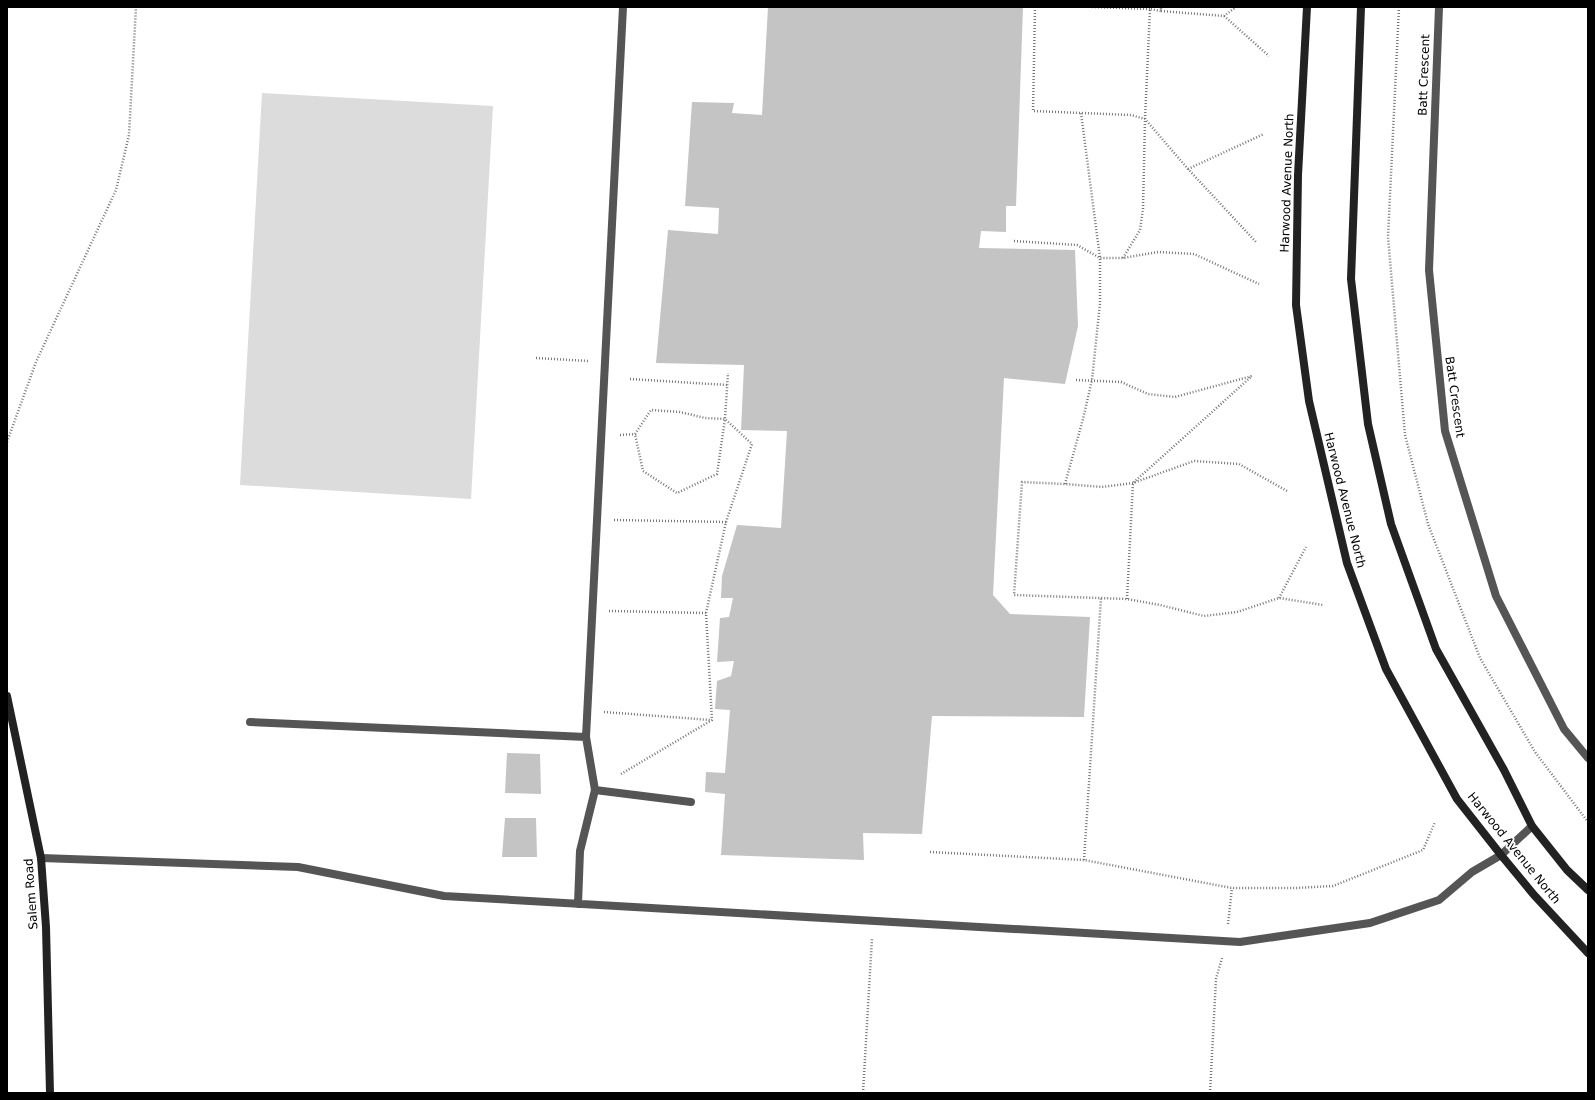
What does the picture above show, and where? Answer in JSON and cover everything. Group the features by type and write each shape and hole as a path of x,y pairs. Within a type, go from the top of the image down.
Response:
{"main road":[{"name":"Harwood Avenue North","path":"1307,7 1298,175 1296,305 1309,401 1346,563 1386,669 1457,799 1534,894 1588,953"},
{"path":"1361,7 1351,279 1368,424 1391,524 1436,649 1504,770 1532,826 1568,870 1588,890"},
{"name":"Salem Road","path":"7,696 41,858 46,927 50,1093"}],"street":[{"path":"578,904 580,851 595,790 586,737 623,7"},
{"name":"Batt Crescent","path":"1439,7 1429,270 1445,431 1496,596 1564,729 1588,758"},
{"path":"250,722 586,737"},
{"path":"595,790 691,802"},
{"path":"41,858 298,867 444,896 1240,942 1370,923 1439,900 1472,872 1501,855 1532,826"}],"path":[{"path":"7,442 36,362 116,190 129,135 136,7"},
{"path":"1035,7 1033,111 1131,115 1145,120 1256,242"},
{"path":"1092,7 1150,9 1224,16 1269,56"},
{"path":"1224,16 1236,7"},
{"path":"1123,258 1140,230 1144,208 1145,120 1150,9"},
{"path":"1065,484 1092,380 1100,303 1100,258 1081,113"},
{"path":"1188,169 1264,134"},
{"path":"1014,241 1077,245 1100,258 1123,258 1158,252 1194,254 1259,284"},
{"path":"536,358 605,361"},
{"path":"712,720 706,613 726,522 752,444 725,419 705,418 680,412 651,410 635,434 643,471 677,493 717,474 725,419 728,373"},
{"path":"1076,380 1121,382 1148,394 1175,397 1252,376 1133,483 1127,599"},
{"path":"630,379 727,385"},
{"path":"602,436 635,434"},
{"path":"1287,491 1239,464 1194,461 1133,483 1102,487 1022,482 1014,595 1127,599 1160,605 1204,616 1237,612 1279,598 1323,605"},
{"path":"597,519 726,522"},
{"path":"1279,598 1306,547"},
{"path":"1084,860 1101,598"},
{"path":"592,610 706,613"},
{"path":"588,711 712,720"},
{"path":"621,775 712,720"},
{"path":"930,852 1084,860 1232,888 1295,888 1333,886 1423,850 1435,822"},
{"path":"1210,1093 1216,979 1226,941 1232,888"},
{"path":"863,1093 873,921"}],"shaded area":[{"path":"262,93 493,106 471,499 240,485"}],"building":[{"path":"768,7 1023,7 1016,206 1006,206 1006,232 981,231 979,248 1075,250 1078,326 1065,384 1004,378 993,595 1010,614 1090,617 1084,717 932,716 922,834 863,833 864,860 721,855 725,794 705,792 706,772 725,773 730,710 715,709 717,681 731,676 734,661 717,662 720,618 729,617 733,598 721,598 722,576 737,525 781,528 787,431 741,430 744,365 656,363 668,230 718,234 719,208 685,206 692,102 734,103 732,113 762,115"},
{"path":"507,753 540,754 541,794 505,793"},
{"path":"505,818 536,818 537,857 502,857"}]}
